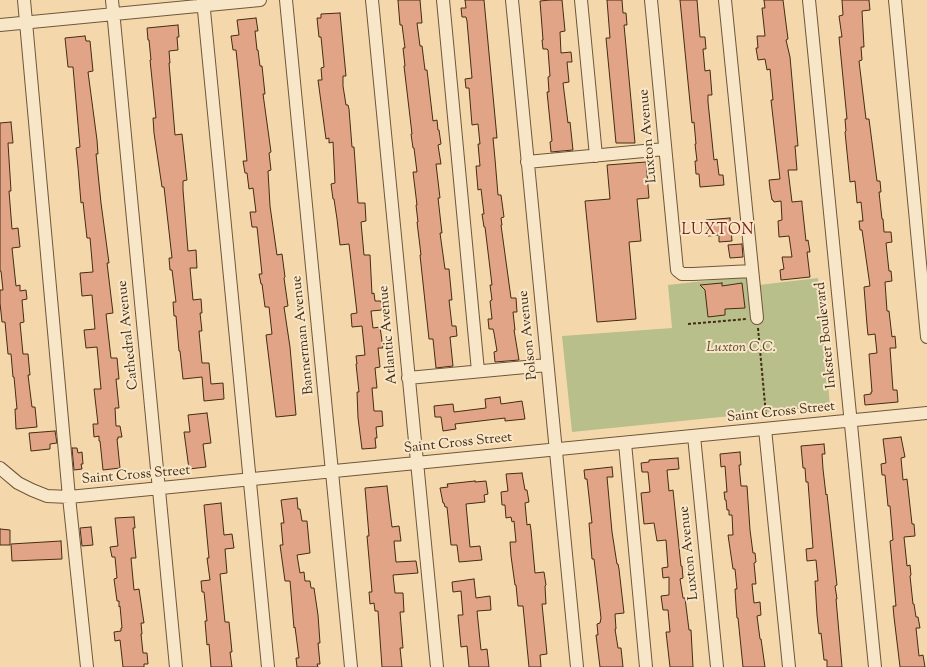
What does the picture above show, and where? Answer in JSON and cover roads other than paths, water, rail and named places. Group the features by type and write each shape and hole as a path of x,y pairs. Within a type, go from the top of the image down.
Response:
{"street":[{"path":"24,0 69,497 87,667"},
{"name":"Cathedral Avenue","path":"112,0 176,667"},
{"path":"0,25 113,14 203,3 260,0"},
{"name":"Bannerman Avenue","path":"286,0 351,667"},
{"name":"Atlantic Avenue","path":"372,0 437,667"},
{"path":"443,0 478,372"},
{"name":"Polson Avenue","path":"512,0 577,667"},
{"path":"581,0 596,156"},
{"name":"Luxton Avenue","path":"651,0 677,270 682,274 752,271"},
{"path":"725,0 757,318"},
{"name":"Inkster Boulevard","path":"809,0 875,667"},
{"path":"894,0 927,336"},
{"path":"203,3 268,667"},
{"path":"527,162 665,149"},
{"path":"408,378 547,365"},
{"name":"Saint Cross Street","path":"0,468 18,483 32,490 47,496 69,497 927,413"},
{"path":"765,429 789,667"},
{"name":"Luxton Avenue","path":"694,436 717,667"},
{"path":"625,443 646,667"}],"district":[{"name":"LUXTON","path":"718,231"}],"park label":[{"name":"Luxton C.C.","path":"741,349"}]}
